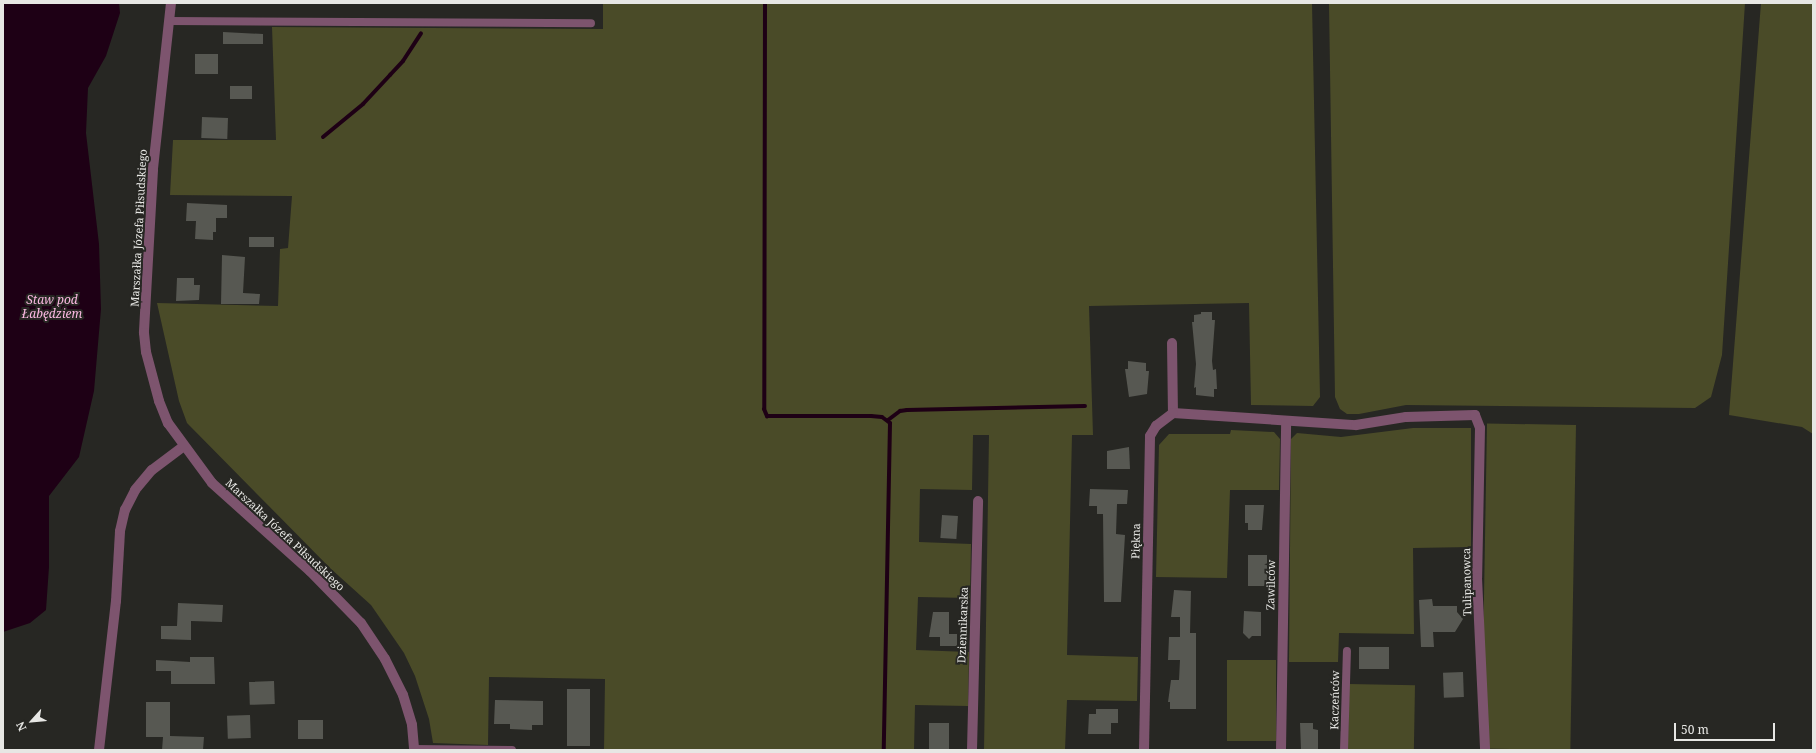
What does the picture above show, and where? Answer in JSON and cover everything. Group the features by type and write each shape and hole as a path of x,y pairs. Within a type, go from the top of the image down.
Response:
{"street":[{"name":"Marszałka Józefa Piłsudskiego","path":"171,3 153,170 144,333 146,352 159,401 168,423 212,483 310,571 361,623 385,659 403,695 412,725 414,749"},
{"path":"1172,343 1173,413 1286,421"},
{"name":"Piękna","path":"1144,750 1150,436 1160,422 1173,413"},
{"name":"Tulipanowca","path":"1286,421 1356,425 1406,417 1475,415 1480,428 1477,578 1485,750"},
{"name":"Zawilców","path":"1281,750 1286,421"},
{"path":"99,750 116,601 120,531 125,510 134,490 152,470 184,446"},
{"name":"Dziennikarska","path":"972,750 978,501"}],"lane":[{"path":"169,21 591,23"},
{"name":"Kaczeńców","path":"1344,750 1347,651"},
{"path":"414,749 512,750"}],"green space":[{"path":"603,3 1312,3 1320,397 1313,406 1251,405 1249,303 1089,306 1093,435 1072,435 1067,655 1138,657 1137,701 1067,700 1065,750 984,750 989,435 973,435 972,490 920,489 919,542 971,544 970,598 918,597 916,650 969,652 968,706 915,705 914,750 604,750 605,679 489,677 488,745 433,743 429,719 415,676 404,653 371,605 330,568 187,423 179,401 157,303 278,306 280,249 288,248 292,196 170,195 173,140 276,140 272,27 603,29"},
{"path":"1329,3 1745,3 1722,355 1711,397 1695,408 1406,405 1359,414 1347,414 1340,409 1335,397"},
{"path":"1761,3 1813,3 1813,434 1802,427 1729,415"},
{"path":"1487,423 1576,425 1570,750 1481,748"},
{"path":"1413,428 1471,428 1471,547 1413,548 1414,634 1339,633 1338,662 1289,662 1291,439 1297,433 1341,437"},
{"path":"1231,430 1274,432 1280,439 1279,490 1230,490 1227,578 1156,577 1159,445 1169,434 1230,434"},
{"path":"1227,660 1276,660 1276,741 1227,741"},
{"path":"1349,684 1415,685 1414,750 1348,750"}],"water":[{"name":"Staw pod Łabędziem","path":"3,3 119,3 120,13 106,56 88,88 86,133 99,244 101,309 94,391 79,457 49,496 49,567 46,610 30,623 3,632"}],"building":[{"path":"223,32 263,34 263,44 223,44"},
{"path":"195,54 218,54 218,74 195,74"},
{"path":"230,86 252,86 252,99 230,99"},
{"path":"202,117 228,118 227,139 201,138"},
{"path":"187,203 227,205 227,218 216,218 216,232 213,232 213,240 195,239 196,221 186,221"},
{"path":"249,237 274,237 274,247 249,247"},
{"path":"222,255 245,257 243,293 260,294 259,304 221,304"},
{"path":"177,278 194,278 194,285 200,285 199,300 176,301"},
{"path":"1201,312 1212,312 1212,320 1215,320 1212,361 1213,370 1216,369 1217,389 1214,389 1214,397 1196,395 1196,387 1194,388 1196,364 1192,322 1194,322 1194,315 1201,314"},
{"path":"1128,361 1146,363 1146,371 1149,371 1147,394 1129,397 1125,369 1128,369"},
{"path":"1129,447 1130,469 1107,469 1107,451"},
{"path":"1090,489 1128,490 1127,504 1117,504 1116,534 1125,535 1121,602 1104,602 1103,514 1097,514 1097,506 1089,506"},
{"path":"1245,505 1264,505 1262,530 1248,530 1248,523 1245,523"},
{"path":"942,515 958,516 956,539 940,538"},
{"path":"1248,555 1267,555 1267,586 1248,586"},
{"path":"1174,590 1191,591 1190,633 1196,633 1196,709 1170,709 1170,702 1168,702 1171,680 1179,680 1180,660 1168,660 1169,637 1180,637 1180,617 1171,617"},
{"path":"1432,599 1433,606 1457,606 1457,612 1463,619 1455,632 1433,632 1434,647 1421,647 1419,600"},
{"path":"178,603 223,605 222,622 191,621 191,640 161,639 161,626 177,626"},
{"path":"1244,611 1261,612 1261,636 1252,636 1249,639 1243,633"},
{"path":"933,612 949,612 949,634 957,634 957,646 940,646 940,637 929,637"},
{"path":"1359,647 1389,647 1389,669 1359,669"},
{"path":"190,657 214,657 215,684 171,684 171,671 156,671 156,660 190,662"},
{"path":"1463,672 1464,697 1444,698 1443,673"},
{"path":"274,681 275,704 250,705 249,682"},
{"path":"567,689 590,689 590,746 567,746"},
{"path":"495,700 543,701 543,725 532,725 532,730 510,729 510,724 494,724"},
{"path":"146,702 170,702 170,736 204,737 203,750 162,750 163,737 146,737"},
{"path":"1096,709 1118,709 1118,723 1111,723 1111,734 1088,734 1089,714 1096,714"},
{"path":"250,715 251,738 228,739 227,716"},
{"path":"298,720 323,720 323,739 298,739"},
{"path":"929,723 949,723 949,750 929,750"},
{"path":"1300,723 1313,723 1313,729 1318,730 1318,750 1301,750"}],"waterway":[{"path":"765,3 764,409 767,416 871,416 882,417 890,423 884,750"},
{"path":"323,137 363,104 403,61 421,33"},
{"path":"888,420 900,411 907,410 1085,406"}]}
